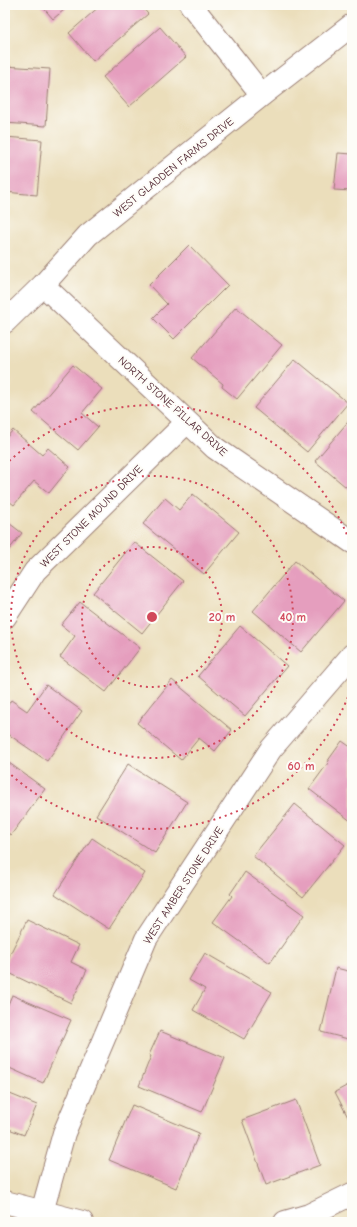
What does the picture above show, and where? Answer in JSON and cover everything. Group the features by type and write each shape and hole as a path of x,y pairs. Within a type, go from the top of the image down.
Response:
{"street":[{"path":"191,5 262,95"},
{"name":"WEST GLADDEN FARMS DRIVE","path":"5,322 43,285 88,235 262,95 352,25"},
{"name":"NORTH STONE PILLAR DRIVE","path":"43,285 215,448 352,542"},
{"name":"WEST STONE MOUND DRIVE","path":"5,617 35,571 187,422"},
{"name":"WEST AMBER STONE DRIVE","path":"42,1212 64,1133 146,939 271,749 352,655"},
{"path":"284,1222 308,1215 352,1194"},
{"path":"5,1202 82,1222"}],"building":[{"path":"41,5 70,5 53,19"},
{"path":"101,5 140,5 148,14 93,61 69,33"},
{"path":"160,27 186,57 129,107 103,77"},
{"path":"5,66 50,69 46,126 5,123"},
{"path":"5,137 42,140 37,195 5,192"},
{"path":"338,153 352,154 352,191 334,190"},
{"path":"189,245 228,285 174,339 153,318 167,304 149,285"},
{"path":"236,307 282,345 237,399 222,387 223,384 192,358"},
{"path":"295,359 348,403 307,452 254,408"},
{"path":"73,365 102,389 82,413 98,427 78,450 33,412"},
{"path":"352,417 352,492 315,461"},
{"path":"13,430 42,455 48,448 70,467 49,493 34,481 14,505 5,498 5,439"},
{"path":"193,494 239,532 204,574 143,524 165,498 179,510"},
{"path":"5,520 22,533 5,555"},
{"path":"134,542 183,581 142,633 93,593"},
{"path":"295,561 344,601 301,652 253,611"},
{"path":"80,602 140,648 106,692 60,657 75,636 61,625"},
{"path":"240,626 287,666 245,716 198,676"},
{"path":"172,680 232,730 215,751 199,738 181,760 137,723"},
{"path":"46,685 82,711 47,761 5,732 5,709 11,700 27,711"},
{"path":"342,741 352,748 352,822 309,789"},
{"path":"5,760 45,789 11,835 5,831"},
{"path":"128,764 187,802 155,853 96,815"},
{"path":"295,804 345,845 303,897 253,856"},
{"path":"92,838 145,873 109,929 55,894"},
{"path":"245,872 304,915 270,963 213,922 232,896 230,894"},
{"path":"27,920 79,945 71,962 87,970 71,1003 5,971 5,964"},
{"path":"205,953 272,992 244,1039 193,1010 205,989 189,980"},
{"path":"336,968 352,972 352,1040 321,1032"},
{"path":"12,995 71,1020 43,1083 5,1066 5,1011"},
{"path":"160,1031 225,1058 202,1112 139,1086 151,1056 149,1055"},
{"path":"352,1083 352,1125 335,1092"},
{"path":"5,1092 37,1105 24,1135 9,1129 5,1139"},
{"path":"296,1100 320,1165 266,1185 242,1120"},
{"path":"132,1105 199,1133 176,1188 109,1160"}]}
